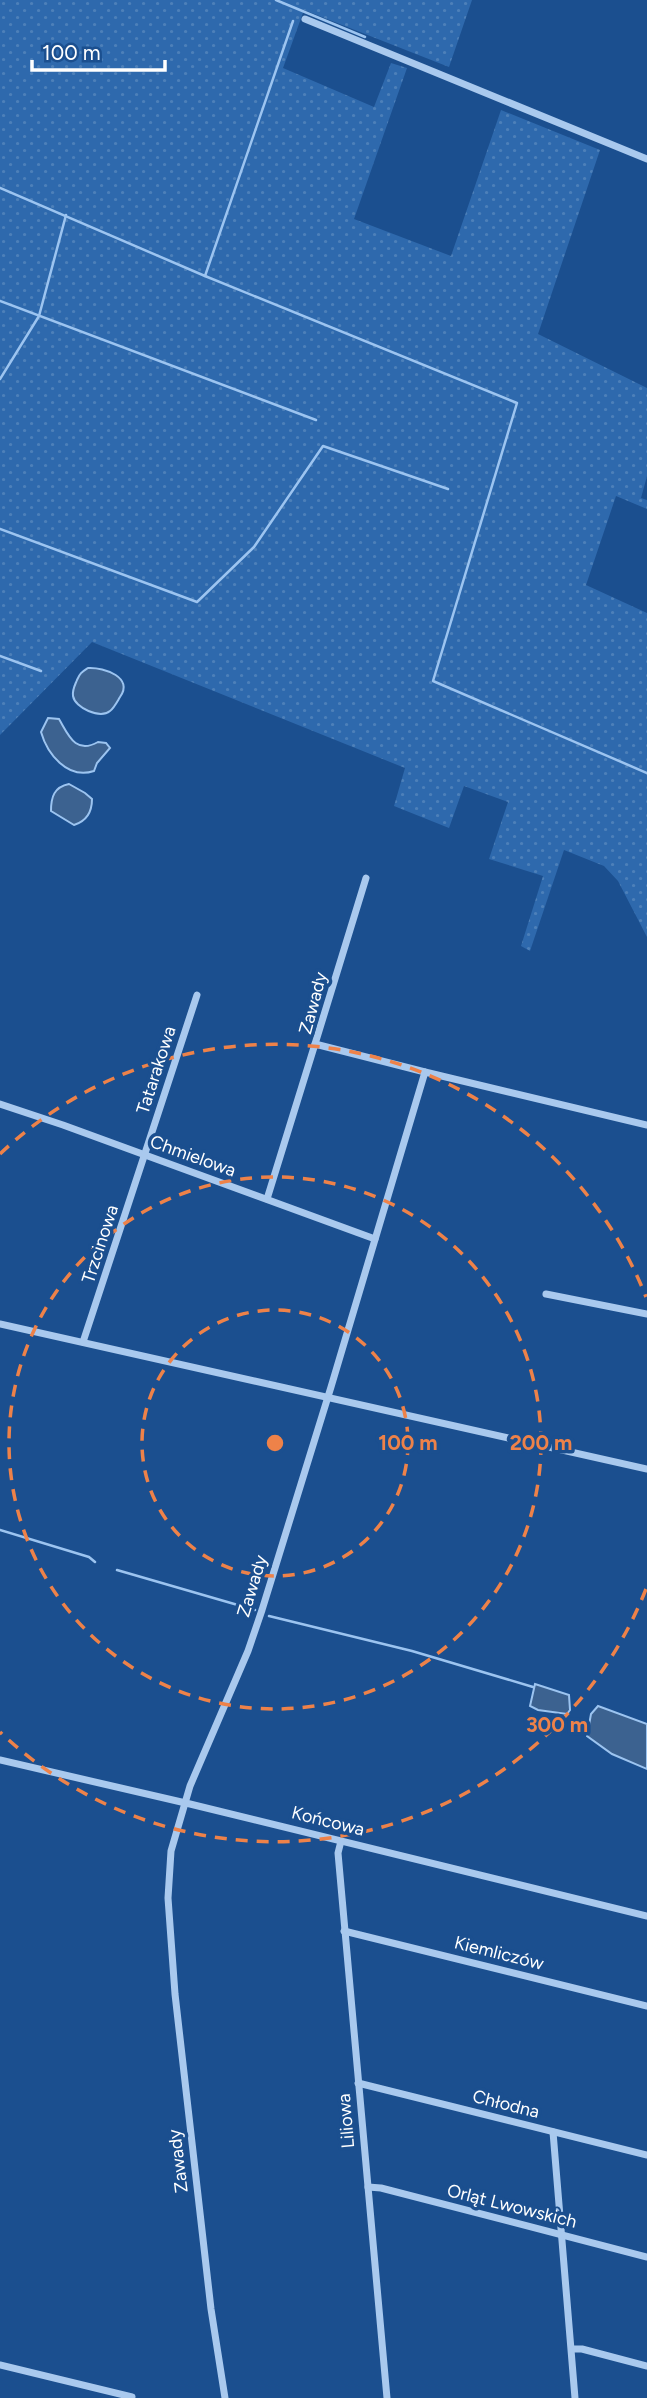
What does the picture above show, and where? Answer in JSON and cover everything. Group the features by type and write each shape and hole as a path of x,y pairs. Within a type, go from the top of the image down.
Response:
{"street":[{"path":"305,19 647,159"},
{"name":"Zawady","path":"225,2398 211,2309 175,1994 168,1898 171,1851 184,1802 254,1633 425,1072 315,1044 366,878"},
{"name":"Tatarakowa","path":"144,1155 197,995"},
{"path":"267,1199 315,1044"},
{"path":"425,1072 647,1125"},
{"name":"Chmielowa","path":"0,1104 375,1239"},
{"name":"Trzcinowa","path":"83,1342 144,1155"},
{"path":"546,1294 647,1314"},
{"path":"0,1324 647,1469"},
{"name":"Końcowa","path":"0,1760 184,1802 647,1916"},
{"name":"Liliowa","path":"341,1841 338,1853 344,1931 387,2398"},
{"name":"Kiemliczów","path":"344,1931 647,2006"},
{"name":"Chłodna","path":"358,2082 647,2155"},
{"path":"552,2132 575,2398"},
{"name":"Orląt Lwowskich","path":"368,2187 381,2188 647,2257"},
{"path":"572,2349 582,2348 647,2366"},
{"path":"0,2365 132,2397"}],"shaded area":[{"path":"0,0 472,0 449,67 304,10 283,68 374,107 391,63 407,68 354,219 451,256 501,110 600,150 538,334 647,388 647,476 641,498 647,500 647,509 616,496 586,585 647,613 647,937 618,881 604,866 564,850 530,951 521,946 543,876 489,859 508,802 464,786 449,828 394,806 405,768 92,642 0,735"},
{"path":"88,668 102,669 116,675 123,684 117,703 106,713 94,713 83,708 73,696 78,678"},
{"path":"48,718 59,719 69,736 78,744 83,746 106,743 110,748 97,763 94,771 75,772 53,756 41,732"},
{"path":"69,784 92,799 88,815 74,825 51,811 54,793"},
{"path":"535,1684 569,1695 570,1710 567,1714 538,1710 530,1706"},
{"path":"598,1706 647,1724 647,1769 612,1754 587,1736 591,1714"}],"waterway":[{"path":"276,0 365,37"},
{"path":"293,21 205,276 517,403 433,681 647,773"},
{"path":"0,188 205,276"},
{"path":"0,379 39,316 66,215"},
{"path":"0,301 316,420"},
{"path":"0,529 197,602 254,547 323,446 448,489"},
{"path":"0,656 41,671"},
{"path":"0,1530 89,1557 95,1562"},
{"path":"117,1570 255,1610"},
{"path":"269,1616 412,1651 533,1687"}]}
